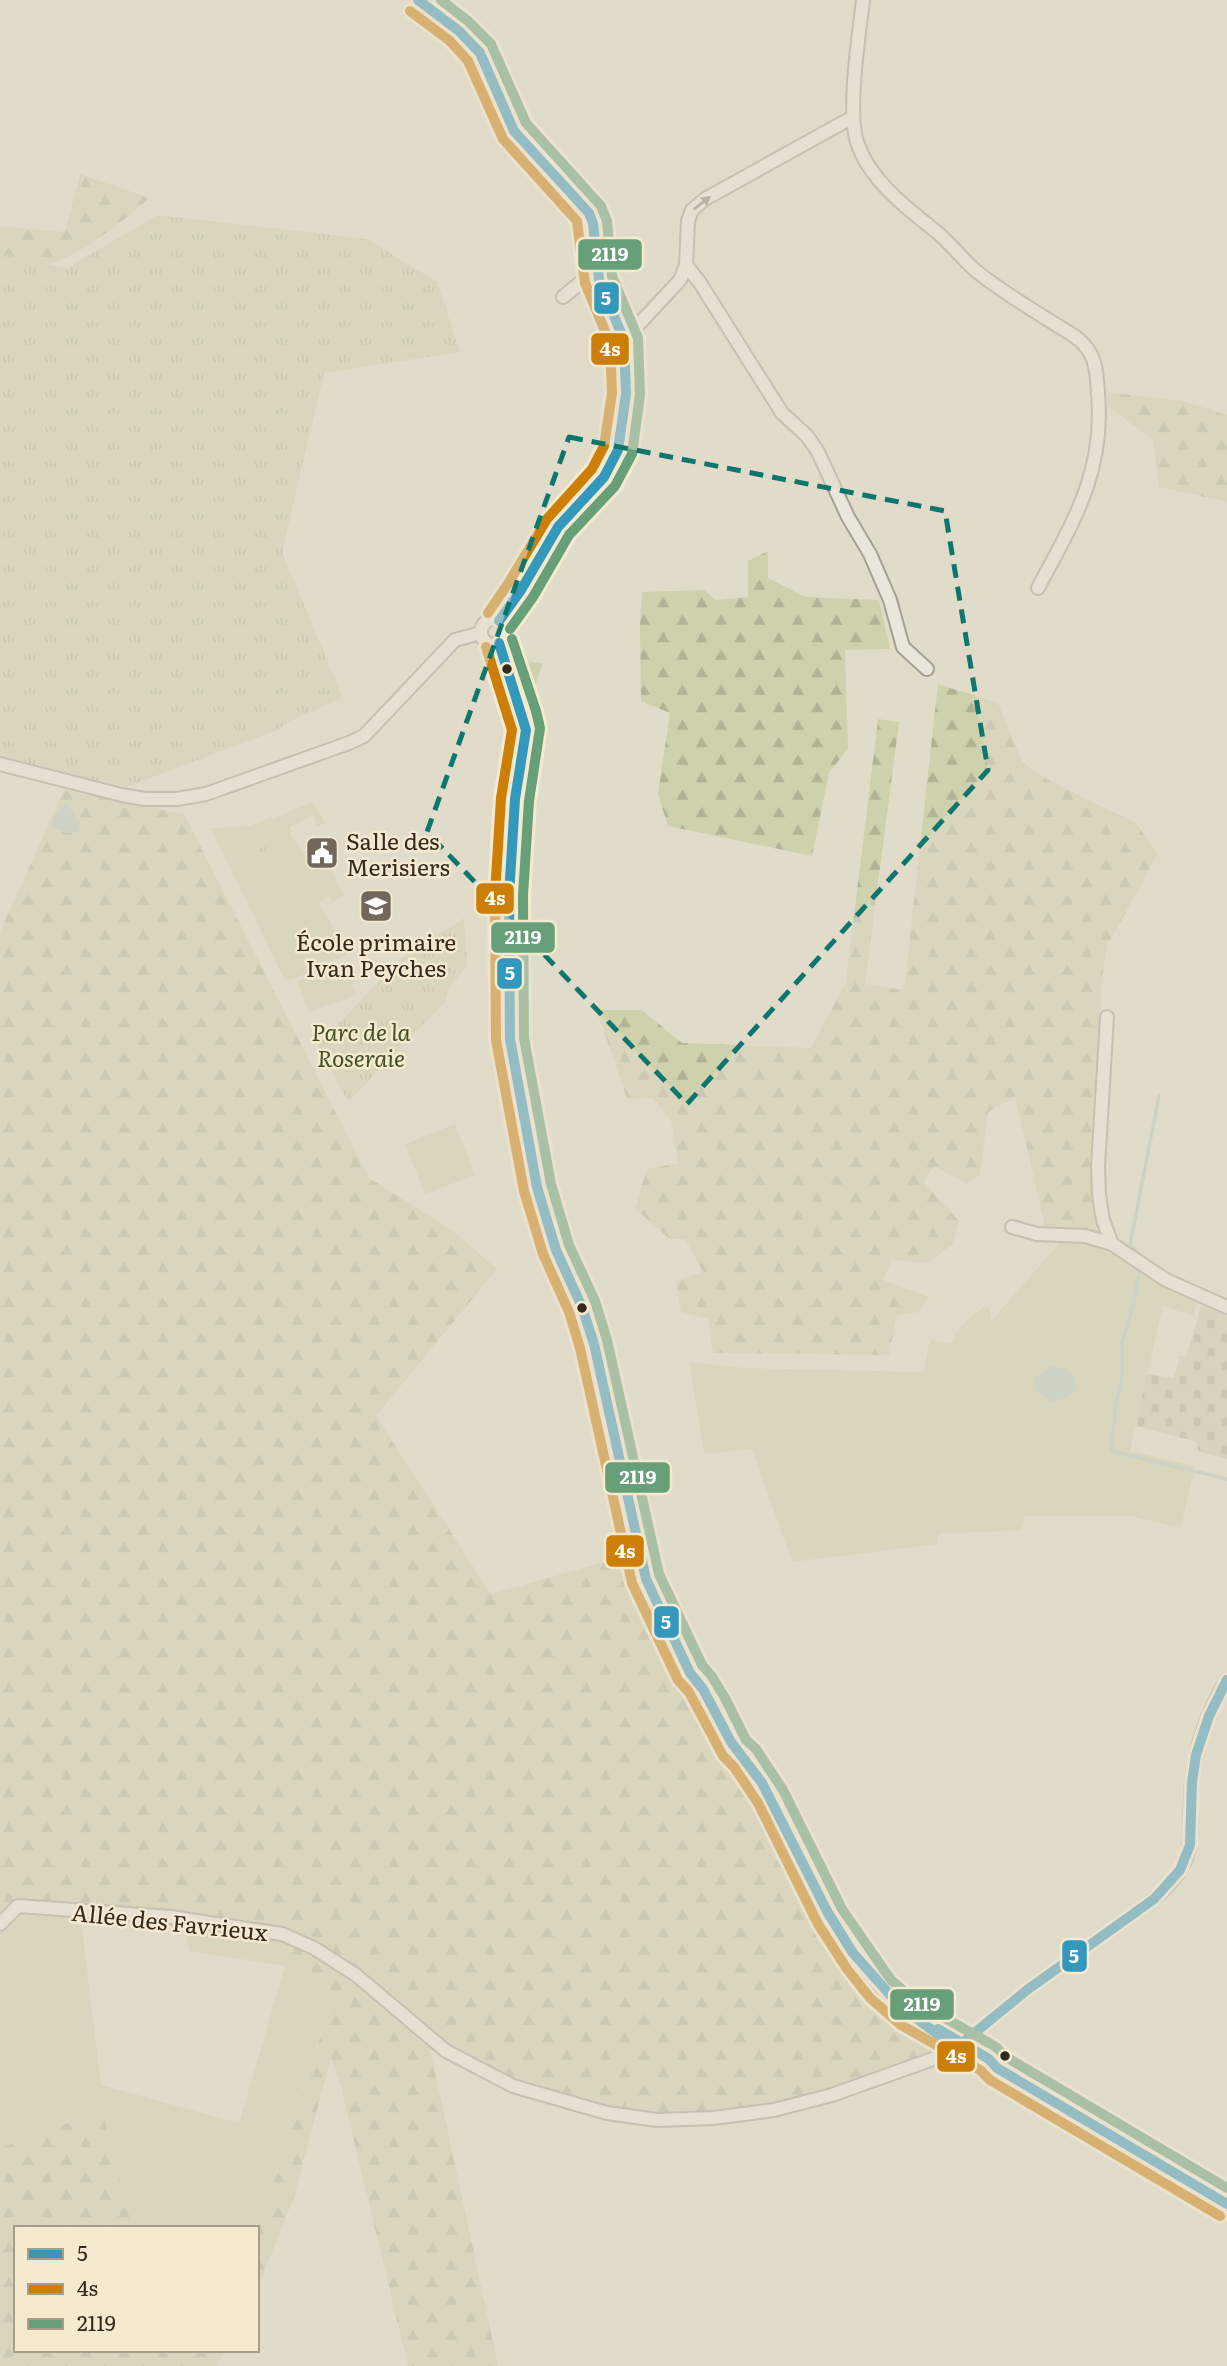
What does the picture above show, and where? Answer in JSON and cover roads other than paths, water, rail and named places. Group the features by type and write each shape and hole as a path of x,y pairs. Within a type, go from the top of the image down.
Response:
{"street":[{"path":"418,0 459,31 480,53 514,131 589,213 593,223 599,280 624,340 626,394 623,427 613,462 604,477 558,527 521,590 499,621"},
{"path":"863,0 853,117 857,143 884,186 944,237 974,269 1076,337 1090,353 1096,371 1100,416 1097,457 1088,489 1038,588"},
{"path":"624,340 680,280 686,265 688,221 692,210 705,199 853,117"},
{"path":"686,265 782,413 807,436 818,452 848,517 870,554 890,600 903,647 927,669"},
{"path":"562,297 580,283 599,280"},
{"path":"499,621 505,628 506,632 499,643 488,644 484,640 481,632 485,622 499,621"},
{"path":"0,764 145,799 177,799 206,794 364,736 455,640 481,632"},
{"path":"499,643 526,730 515,799 509,895 510,1039 537,1187 556,1250 582,1307 594,1344 646,1579 690,1673 713,1704 735,1749 746,1758 770,1796 830,1916 881,1990 909,2014 958,2046 989,2059 997,2068 1227,2204"},
{"path":"1107,1017 1098,1167 1103,1220 1112,1244"},
{"path":"1013,1227 1037,1234 1085,1236 1112,1244 1166,1280 1227,1307"},
{"name":"Allée des Favrieux","path":"0,1924 18,1906 172,1917 282,1934 314,1948 356,1975 446,2051 513,2086 607,2113 657,2120 713,2118 774,2110 832,2095 944,2055 1027,1990 1154,1899 1180,1873 1188,1853 1196,1755 1217,1696 1227,1680"}],"waterway":[{"path":"1140,1256 1130,1245 1159,1096"},
{"path":"1139,1273 1122,1344 1122,1378 1111,1451 1227,1479"}],"place":[{"name":"Salle des Merisiers","path":"322,853"},
{"name":"École primaire Ivan Peyches","path":"376,906"}],"park label":[{"name":"Parc de la Roseraie","path":"361,1044"}]}
